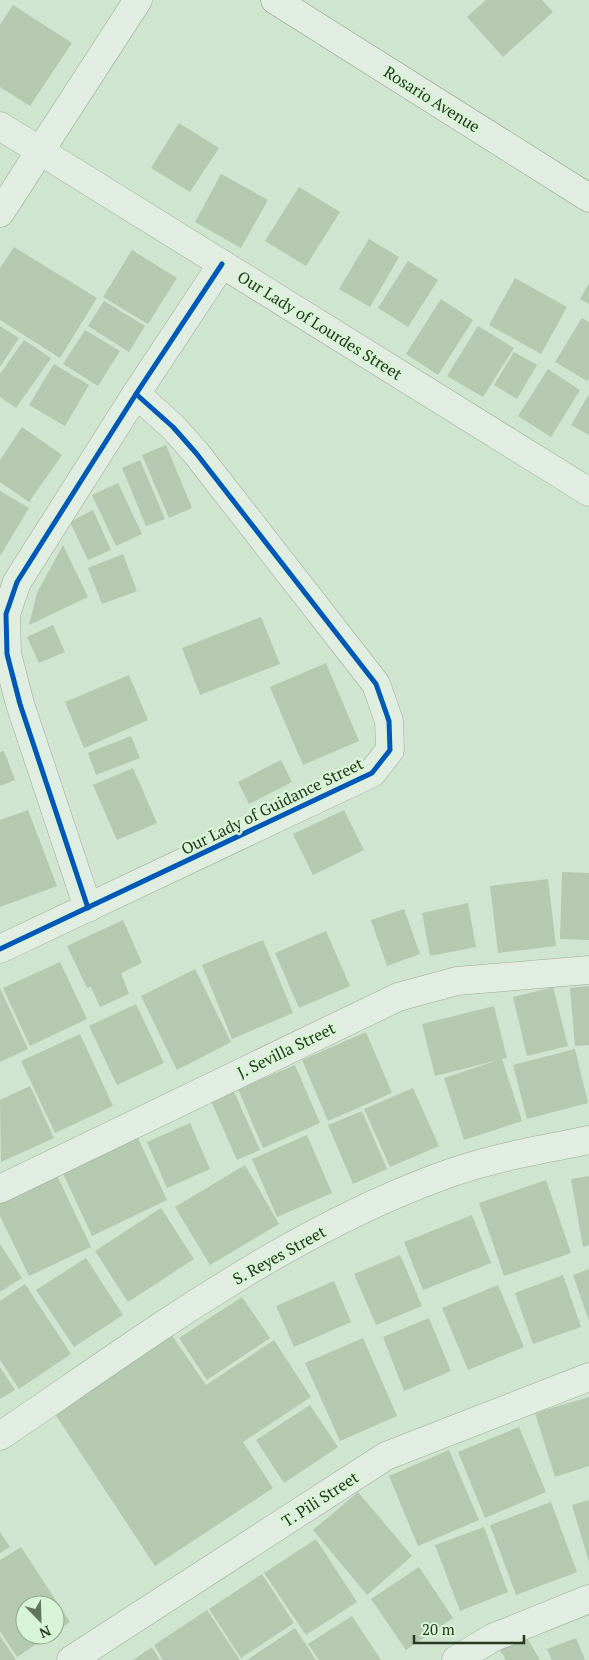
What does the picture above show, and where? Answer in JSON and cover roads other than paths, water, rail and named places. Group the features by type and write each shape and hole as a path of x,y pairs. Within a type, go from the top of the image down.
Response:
{"street":[{"path":"0,213 138,0"},
{"name":"Rosario Avenue","path":"275,0 589,198"},
{"name":"Our Lady of Lourdes Street","path":"0,126 589,492"},
{"path":"88,908 20,704 7,654 6,614 17,582 136,394 222,264"},
{"name":"Our Lady of Guidance Street","path":"0,949 372,773 390,750 389,721 376,684 196,453 174,427 136,394"},
{"name":"J. Sevilla Street","path":"0,1189 398,997 457,981 589,970"},
{"name":"S. Reyes Street","path":"0,1436 233,1280 360,1210 453,1173 519,1153 589,1140"},
{"name":"T. Pili Street","path":"71,1660 386,1456 589,1377"},
{"path":"456,1660 492,1638 589,1599"}]}
